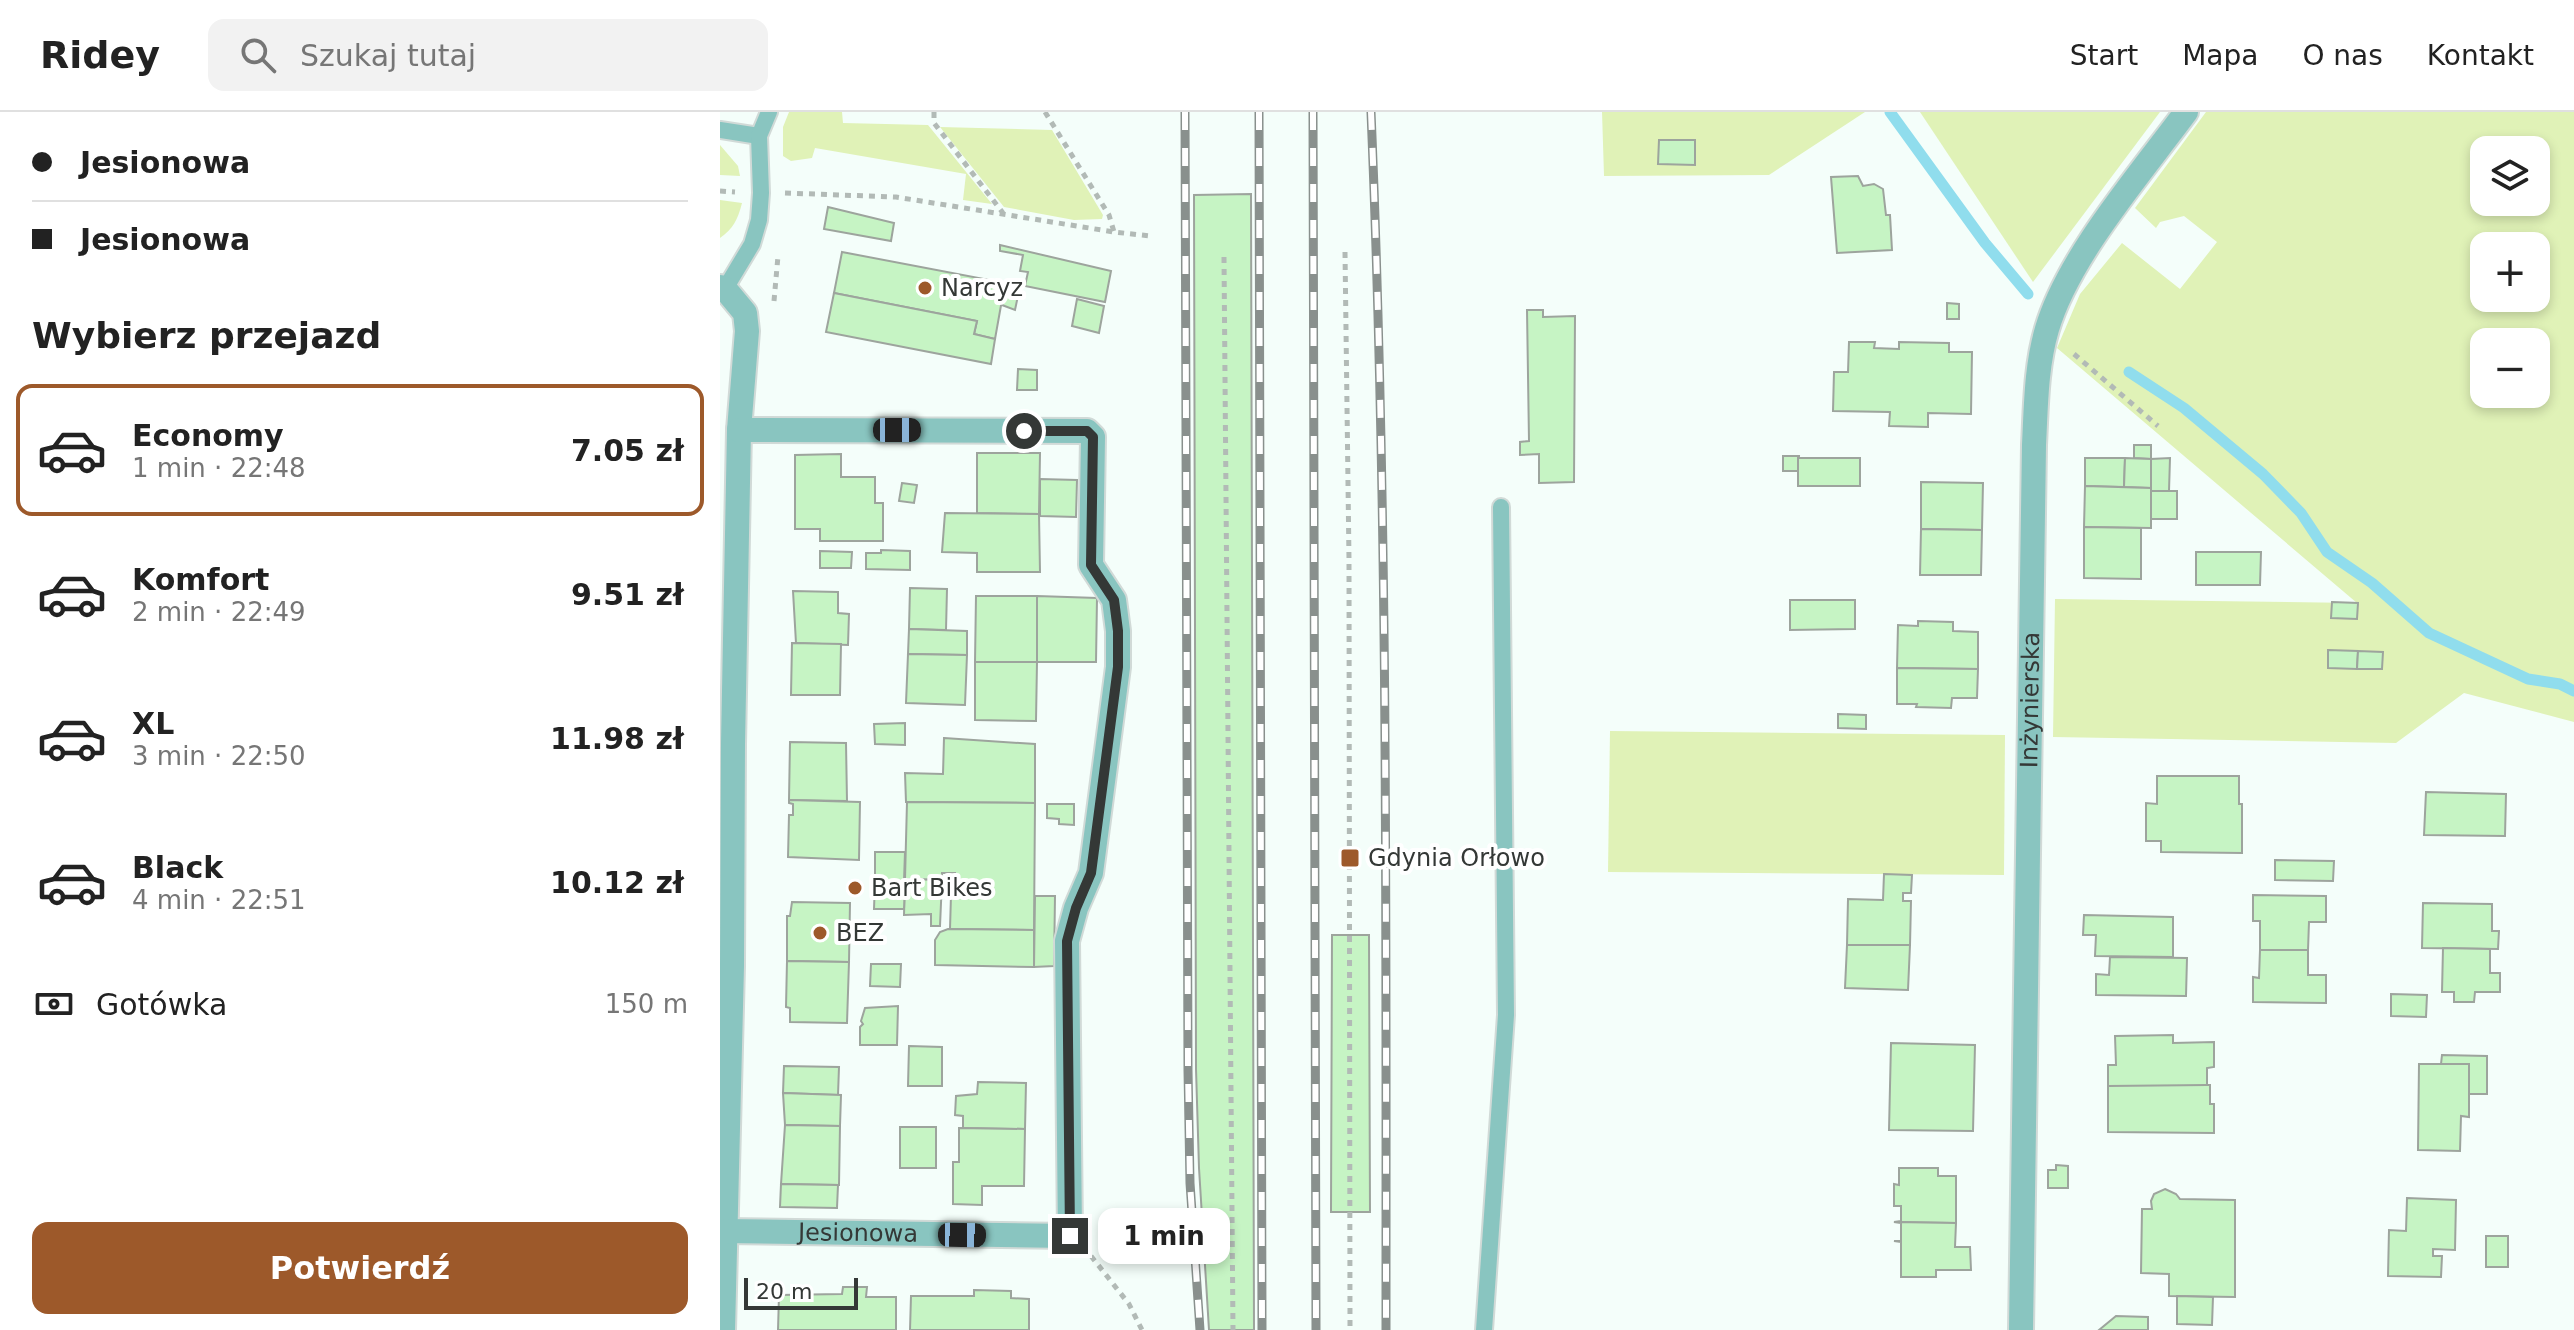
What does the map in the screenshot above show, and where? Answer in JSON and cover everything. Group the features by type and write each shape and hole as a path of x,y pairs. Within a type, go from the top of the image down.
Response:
{"street":[{"name":"Inżynierska","path":"2021,1330 2034,445 2039,368 2047,328 2065,287 2091,242 2186,112"},
{"path":"723,288 745,313 747,331 739,430 727,744 732,966 723,1330"},
{"path":"739,430 1087,431 1093,437 1091,565 1114,600 1118,667 1091,873 1076,908 1067,941 1070,1236"},
{"name":"Jesionowa","path":"724,1231 1070,1236"}],"lane":[{"path":"723,288 752,244 759,220 759,136 769,112"},
{"path":"720,130 759,136"},
{"path":"1484,1330 1506,1015 1501,507"}],"path":[{"path":"934,112 934,123 1003,214"},
{"path":"1045,112 1109,215 1114,232"},
{"path":"720,191 896,197 1150,236"},
{"path":"1345,252 1349,560 1350,1330"},
{"path":"1224,257 1233,1330"},
{"path":"2047,328 2087,367 2158,426"},
{"path":"1070,1236 1098,1263 1129,1304 1142,1330"}],"green space":[{"path":"789,112 842,112 843,123 928,125 992,204 963,200 966,174 815,148 812,158 791,161 783,156 783,127"},
{"path":"1602,112 1865,112 1769,175 1604,176"},
{"path":"1920,112 2160,112 2033,282"},
{"path":"2206,112 2574,112 2574,722 2464,693 2396,743 2053,737 2055,599 2357,603 2057,348 2080,294 2122,243 2180,289 2217,242 2184,216 2160,222 2156,228 2135,208"},
{"path":"940,127 1052,130 1103,215 1102,219 1074,220 1004,207"},
{"path":"720,145 738,166 740,176 720,175"},
{"path":"720,200 742,203 734,223 720,238"},
{"path":"1610,731 2005,735 2004,875 1608,872"}],"building":[{"path":"1659,140 1695,140 1695,165 1658,164"},
{"path":"1858,176 1863,186 1874,184 1883,189 1886,215 1890,215 1892,250 1837,253 1831,177"},
{"path":"1251,194 1254,1330 1209,1330 1196,1069 1194,195"},
{"path":"828,207 894,223 891,241 824,229"},
{"path":"1000,245 1111,271 1105,302 1025,286 1028,272 1020,271 1023,255 1000,251"},
{"path":"842,252 1005,283 995,339 974,334 977,321 834,293"},
{"path":"1005,283 1020,286 1015,310 1002,305"},
{"path":"834,293 977,321 974,334 995,339 991,364 826,332"},
{"path":"1077,299 1104,306 1099,333 1072,326"},
{"path":"1947,303 1959,304 1959,319 1947,319"},
{"path":"1527,310 1543,310 1543,317 1575,316 1574,482 1539,483 1539,454 1520,455 1520,442 1529,441"},
{"path":"1849,342 1875,342 1874,348 1899,349 1899,342 1949,343 1949,352 1972,352 1971,414 1928,413 1928,427 1889,426 1890,412 1833,411 1834,372 1848,372"},
{"path":"1018,369 1037,370 1037,390 1017,390"},
{"path":"2134,445 2151,445 2151,459 2134,458"},
{"path":"977,453 1040,453 1039,514 977,513"},
{"path":"841,454 841,477 875,477 875,503 883,503 883,541 820,541 820,529 795,529 795,455"},
{"path":"1783,456 1799,456 1798,471 1783,471"},
{"path":"1798,458 1860,458 1860,486 1798,486"},
{"path":"2085,458 2125,458 2124,487 2085,486"},
{"path":"2125,458 2151,459 2151,488 2124,487"},
{"path":"2170,458 2169,491 2151,491 2151,459"},
{"path":"1040,479 1077,480 1076,517 1040,516"},
{"path":"1921,482 1983,483 1982,530 1921,529"},
{"path":"902,483 917,485 914,503 899,501"},
{"path":"2085,486 2151,488 2151,528 2084,527"},
{"path":"2151,491 2177,491 2177,519 2151,519"},
{"path":"945,513 1039,514 1040,572 977,572 977,553 942,552"},
{"path":"2084,527 2141,528 2141,579 2084,578"},
{"path":"1921,529 1982,530 1981,575 1920,575"},
{"path":"881,550 910,551 910,570 866,569 866,553 881,553"},
{"path":"820,551 852,552 851,568 820,568"},
{"path":"2196,552 2261,552 2260,585 2196,585"},
{"path":"910,588 947,589 946,630 909,629"},
{"path":"793,591 838,592 838,613 849,614 848,645 796,643"},
{"path":"976,596 1037,596 1037,662 975,662"},
{"path":"1037,596 1097,598 1096,662 1037,662"},
{"path":"1790,600 1855,600 1855,629 1790,630"},
{"path":"2332,602 2358,603 2357,619 2331,618"},
{"path":"1918,621 1953,622 1953,631 1978,632 1978,669 1897,668 1898,625 1918,626"},
{"path":"909,629 967,631 967,655 908,654"},
{"path":"792,643 841,644 840,695 791,695"},
{"path":"2328,650 2358,651 2357,669 2328,668"},
{"path":"2358,651 2383,652 2382,669 2357,669"},
{"path":"908,654 967,655 965,705 906,703"},
{"path":"975,662 1037,662 1036,721 975,720"},
{"path":"1897,668 1978,669 1977,698 1952,698 1951,708 1897,704"},
{"path":"1838,714 1866,715 1866,729 1838,728"},
{"path":"905,723 905,745 875,744 874,724"},
{"path":"944,738 1035,744 1035,803 906,802 905,773 943,774"},
{"path":"790,742 846,743 847,801 789,800"},
{"path":"2157,776 2239,776 2242,853 2161,852 2161,841 2146,841 2146,803 2157,804"},
{"path":"2426,792 2506,794 2505,836 2424,835"},
{"path":"789,800 860,802 859,860 788,857 789,815 793,815 793,804"},
{"path":"907,802 1035,803 1034,930 950,929 955,873 942,873 942,880 905,879"},
{"path":"1047,804 1074,804 1074,825 1059,824 1059,819 1047,818"},
{"path":"875,852 905,852 904,881 875,881"},
{"path":"2275,860 2334,861 2333,881 2275,880"},
{"path":"1884,874 1912,875 1911,893 1903,893 1903,901 1911,901 1910,945 1847,945 1848,899 1883,900"},
{"path":"905,879 942,880 940,926 931,926 931,914 904,915"},
{"path":"875,881 905,881 904,909 874,909"},
{"path":"2253,895 2326,896 2326,922 2309,922 2308,950 2260,950 2260,921 2253,921"},
{"path":"1035,896 1055,896 1054,966 1034,967"},
{"path":"792,902 850,903 849,962 787,961 787,916 790,916"},
{"path":"2423,903 2492,904 2492,931 2499,931 2498,949 2422,948"},
{"path":"2084,915 2173,917 2173,957 2095,956 2096,935 2083,935"},
{"path":"948,929 1034,930 1034,967 935,965 935,940 940,932"},
{"path":"1332,935 1369,935 1370,1212 1331,1212"},
{"path":"1847,945 1910,945 1908,990 1845,988"},
{"path":"2443,948 2490,949 2490,973 2500,973 2500,992 2475,992 2474,1002 2454,1002 2454,992 2442,992"},
{"path":"2260,950 2308,950 2308,975 2326,975 2326,1003 2253,1002 2253,977 2259,978"},
{"path":"2110,957 2187,958 2186,996 2096,995 2096,974 2109,975"},
{"path":"787,961 849,962 847,1023 790,1022 790,1008 786,1007"},
{"path":"871,964 901,964 900,987 870,986"},
{"path":"2391,994 2427,995 2426,1017 2391,1016"},
{"path":"898,1006 897,1045 860,1045 860,1027 865,1008"},
{"path":"2173,1035 2173,1043 2214,1042 2214,1067 2207,1068 2207,1086 2108,1086 2108,1065 2116,1065 2115,1036"},
{"path":"1891,1043 1975,1045 1973,1131 1889,1130"},
{"path":"909,1046 942,1047 942,1086 908,1086"},
{"path":"2442,1055 2487,1056 2487,1094 2469,1094 2469,1064 2441,1064"},
{"path":"2419,1064 2469,1064 2469,1117 2461,1116 2460,1151 2418,1150"},
{"path":"784,1066 839,1067 838,1095 783,1093"},
{"path":"978,1082 1026,1083 1025,1129 963,1128 963,1116 955,1115 956,1096 977,1094"},
{"path":"2210,1085 2210,1104 2214,1104 2214,1133 2108,1132 2108,1086"},
{"path":"783,1093 841,1095 840,1126 785,1125"},
{"path":"785,1125 840,1126 839,1185 781,1184"},
{"path":"900,1127 936,1127 936,1168 900,1168"},
{"path":"959,1128 1025,1129 1024,1186 982,1186 982,1205 953,1204 953,1162 959,1162"},
{"path":"2056,1165 2068,1166 2068,1188 2048,1188 2048,1170 2056,1170"},
{"path":"1899,1168 1938,1168 1938,1176 1956,1176 1956,1223 1894,1222 1901,1221 1901,1206 1894,1206 1894,1184 1899,1185"},
{"path":"781,1184 838,1185 837,1208 780,1207"},
{"path":"2165,1189 2180,1199 2235,1200 2235,1297 2169,1296 2169,1274 2141,1273 2142,1209 2152,1209 2154,1194"},
{"path":"2407,1198 2456,1200 2455,1250 2433,1249 2433,1256 2442,1256 2441,1277 2388,1276 2389,1230 2406,1231"},
{"path":"1894,1222 1956,1223 1955,1247 1970,1247 1971,1270 1936,1270 1936,1277 1901,1277 1901,1242 1894,1241 1901,1241 1901,1223"},
{"path":"2486,1236 2508,1236 2508,1267 2486,1267"},
{"path":"843,1287 867,1287 866,1297 896,1297 896,1330 778,1330 779,1295 842,1294"},
{"path":"974,1290 1011,1291 1011,1298 1029,1299 1029,1330 910,1330 911,1296 974,1296"},
{"path":"2177,1296 2213,1297 2212,1325 2177,1324"},
{"path":"2116,1316 2148,1317 2148,1330 2099,1330"}],"waterway":[{"path":"1890,112 1985,243 2028,294"},
{"path":"2129,372 2184,408 2263,474 2301,513 2327,552 2372,583 2429,633 2528,679 2560,684 2574,691"}],"railway":[{"path":"1185,112 1188,1070 1190,1183 1200,1330"},
{"path":"1259,112 1262,1330"},
{"path":"1313,112 1316,1330"},
{"path":"1371,112 1383,569 1386,1330"}],"place":[{"name":"Narcyz","path":"925,288"},
{"name":"Gdynia Orłowo","path":"1350,858"},
{"name":"Bart Bikes","path":"855,888"},
{"name":"BEZ","path":"820,933"}],"route":[{"path":"1024,431 1087,431 1093,437 1091,565 1114,600 1118,631 1118,667 1096,843 1091,873 1076,908 1067,941 1070,1236"}]}
